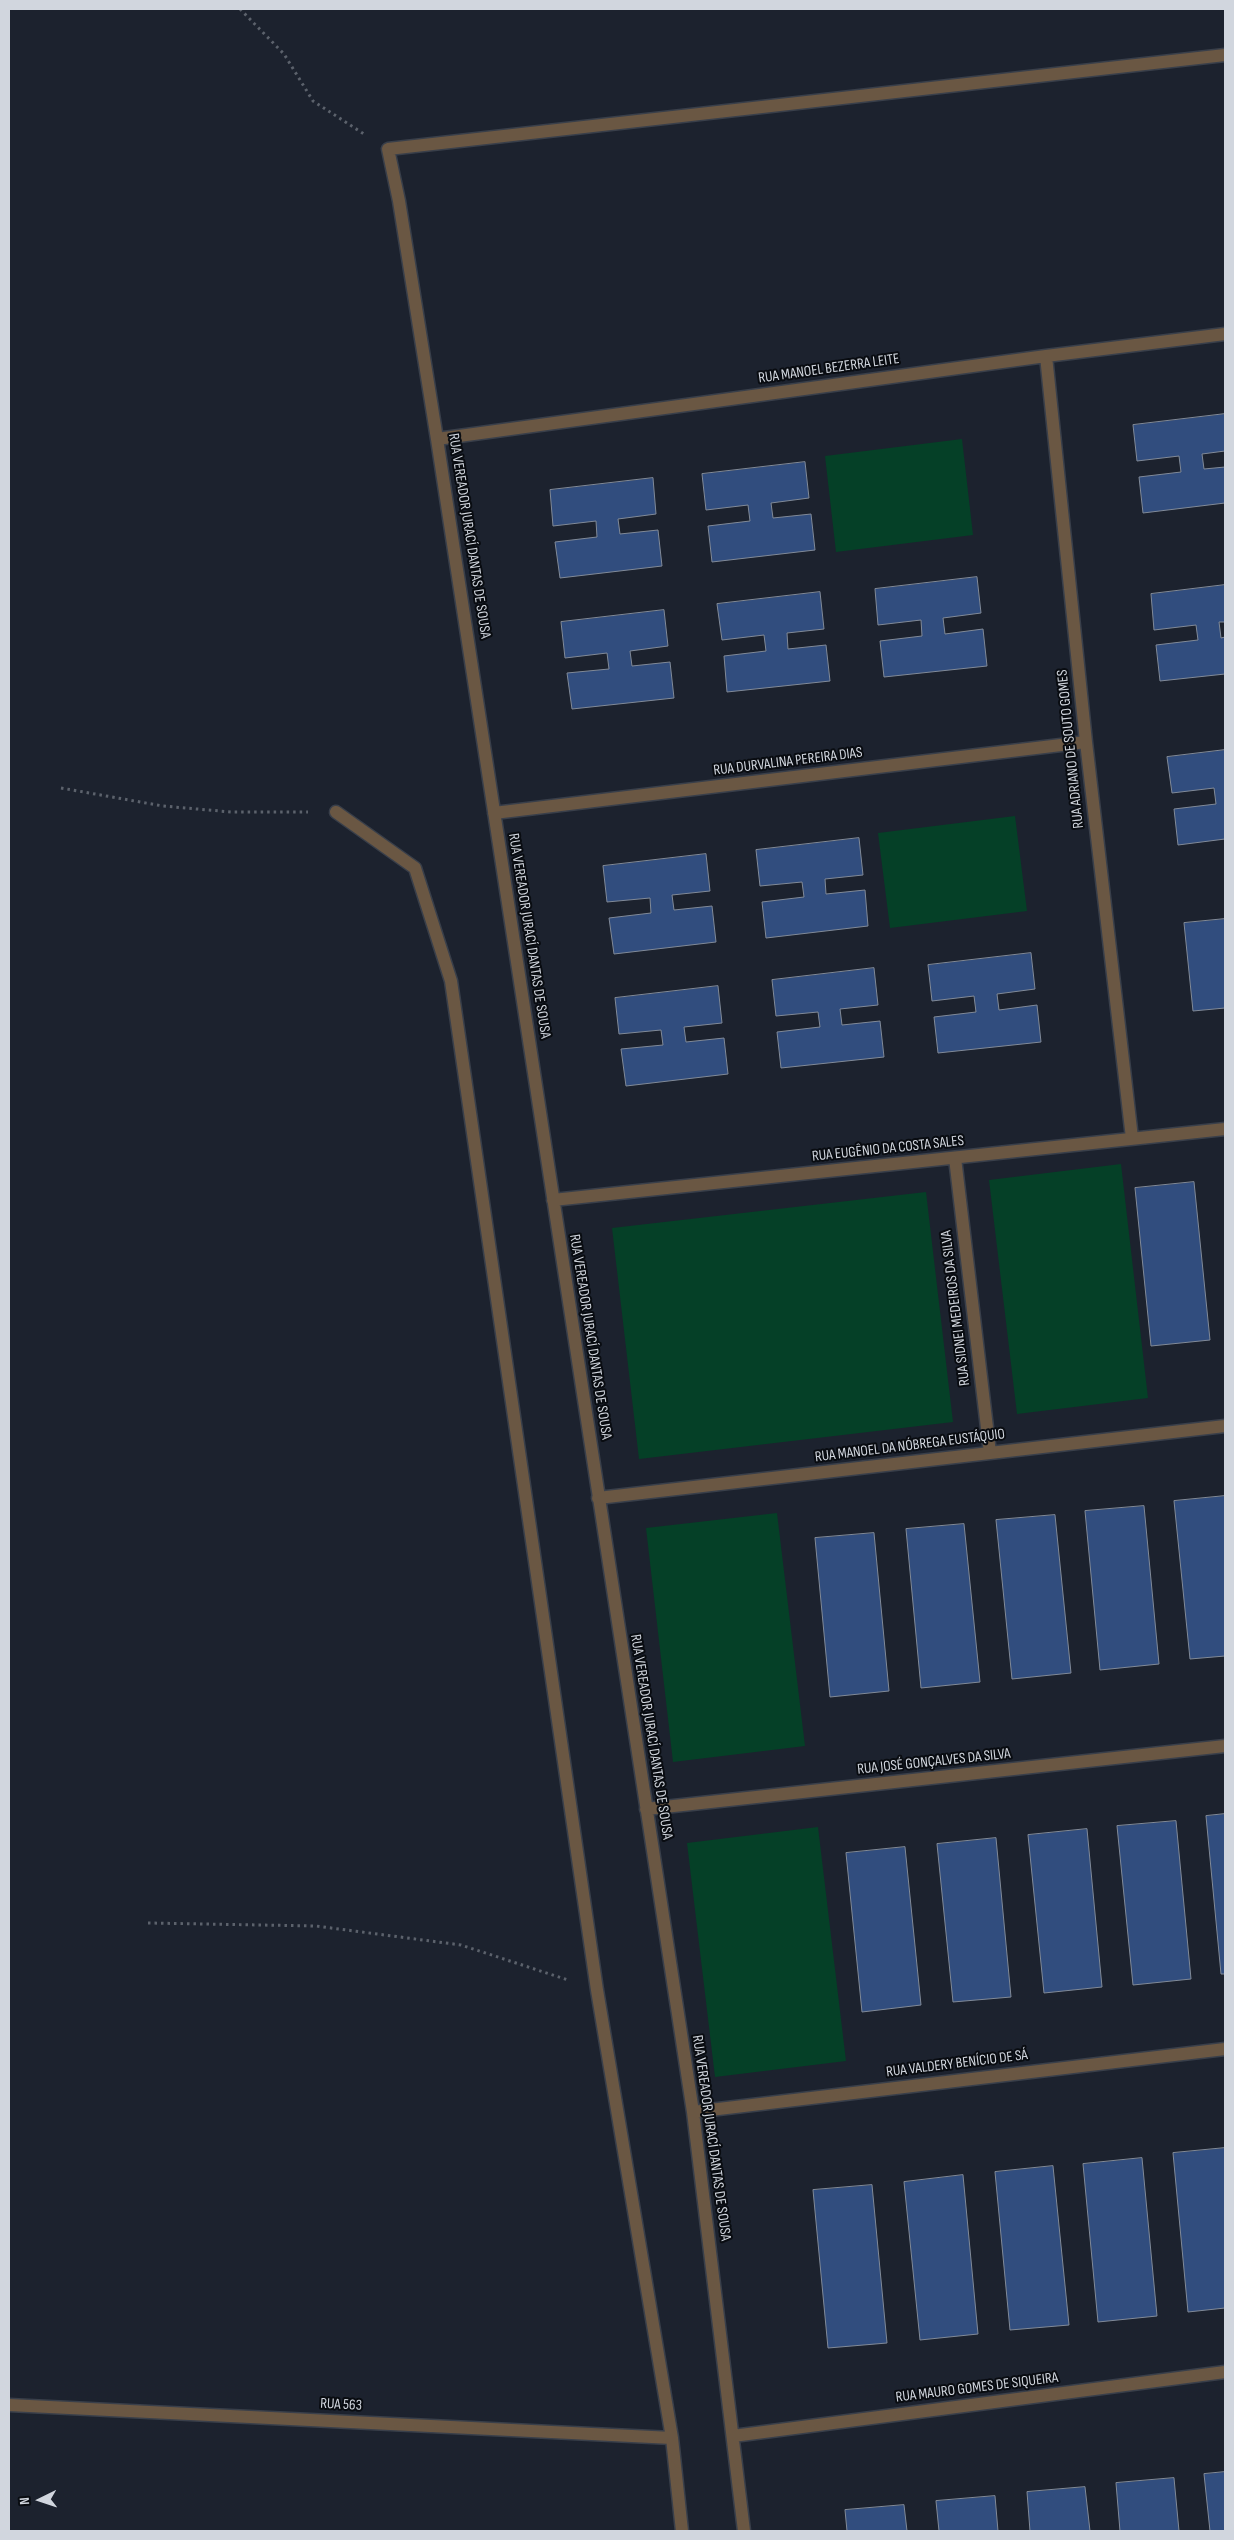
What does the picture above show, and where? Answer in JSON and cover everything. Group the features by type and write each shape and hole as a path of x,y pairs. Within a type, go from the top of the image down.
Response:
{"street":[{"path":"388,149 1225,55"},
{"name":"RUA VEREADOR JURACÍ DANTAS DE SOUSA","path":"388,149 399,201 438,439 693,2112 744,2531"},
{"name":"RUA MANOEL BEZERRA LEITE","path":"438,439 1046,356 1225,334"},
{"name":"RUA ADRIANO DE SOUTO GOMES","path":"1046,356 1086,742 1132,1138"},
{"name":"RUA DURVALINA PEREIRA DIAS","path":"494,813 1086,742"},
{"path":"336,812 415,868 451,981 597,1990 672,2438 682,2531"},
{"name":"RUA EUGÊNIO DA COSTA SALES","path":"553,1200 1225,1129"},
{"name":"RUA SIDNEI MEDEIROS DA SILVA","path":"955,1158 990,1453"},
{"name":"RUA MANOEL DA NÓBREGA EUSTÁQUIO","path":"598,1498 1225,1426"},
{"name":"RUA JOSÉ GONÇALVES DA SILVA","path":"646,1809 1225,1746"},
{"name":"RUA VALDERY BENÍCIO DE SÁ","path":"693,2112 1225,2048"},
{"name":"RUA MAURO GOMES DE SIQUEIRA","path":"733,2436 1225,2372"},
{"name":"RUA 563","path":"9,2405 672,2438"}],"path":[{"path":"240,9 284,54 313,101 388,149"},
{"path":"61,788 163,806 231,812 336,812"},
{"path":"148,1923 316,1926 461,1945 597,1990"}],"green space":[{"path":"962,439 973,535 836,552 825,456"},
{"path":"1015,816 1027,911 890,928 878,833"},
{"path":"1121,1164 1148,1398 1017,1414 989,1180"},
{"path":"926,1192 953,1422 639,1459 612,1228"},
{"path":"777,1513 805,1746 673,1762 646,1528"},
{"path":"818,1827 846,2061 715,2077 687,1843"}],"building":[{"path":"1225,414 1225,451 1202,454 1204,469 1225,467 1225,503 1143,513 1139,477 1181,472 1179,456 1137,461 1133,425"},
{"path":"805,462 809,498 771,503 773,518 811,514 815,550 712,562 708,526 750,521 748,505 706,510 702,474"},
{"path":"653,478 656,514 618,519 620,534 658,530 662,566 560,578 555,542 597,537 596,521 553,526 550,490"},
{"path":"977,577 981,613 943,618 945,634 983,629 987,666 884,677 880,641 922,636 921,620 878,625 875,589"},
{"path":"1225,585 1225,622 1219,622 1221,638 1225,637 1225,674 1160,681 1156,645 1198,640 1196,625 1154,630 1151,594"},
{"path":"820,592 824,629 787,633 788,649 826,645 830,681 727,692 724,656 766,651 764,635 722,640 717,604"},
{"path":"664,610 668,646 630,651 632,666 670,662 674,698 572,709 567,673 609,669 607,653 565,658 561,622"},
{"path":"1225,750 1225,839 1178,845 1174,809 1216,804 1214,788 1172,793 1167,757"},
{"path":"859,838 863,875 825,879 826,894 865,890 868,926 766,938 762,902 804,897 802,882 760,886 756,850"},
{"path":"706,854 710,891 672,895 674,910 712,906 716,942 614,954 609,918 651,913 650,898 607,902 603,866"},
{"path":"1225,919 1225,1008 1193,1011 1184,923"},
{"path":"1031,953 1035,989 997,994 999,1010 1037,1005 1041,1042 938,1053 934,1017 976,1012 974,996 932,1001 928,965"},
{"path":"874,968 878,1005 840,1009 842,1025 880,1021 884,1057 781,1068 777,1032 820,1027 818,1012 776,1016 772,980"},
{"path":"718,986 722,1023 684,1027 686,1042 724,1038 728,1074 626,1086 621,1049 663,1045 661,1030 619,1034 615,998"},
{"path":"1194,1182 1210,1340 1151,1346 1135,1188"},
{"path":"1225,1496 1225,1656 1190,1659 1174,1501"},
{"path":"1144,1506 1159,1664 1100,1670 1085,1511"},
{"path":"1055,1515 1071,1673 1012,1679 996,1520"},
{"path":"964,1524 980,1682 921,1688 906,1529"},
{"path":"874,1533 889,1691 830,1697 815,1538"},
{"path":"1225,1814 1225,1974 1221,1974 1206,1816"},
{"path":"1176,1821 1191,1979 1133,1985 1117,1826"},
{"path":"1087,1829 1102,1987 1044,1993 1028,1835"},
{"path":"996,1838 1011,1997 953,2002 937,1844"},
{"path":"905,1847 921,2005 862,2012 846,1853"},
{"path":"1225,2148 1225,2308 1188,2312 1173,2153"},
{"path":"1142,2158 1157,2316 1098,2322 1083,2164"},
{"path":"1053,2166 1069,2325 1010,2330 995,2172"},
{"path":"963,2175 978,2334 920,2340 904,2182"},
{"path":"872,2185 887,2343 828,2348 813,2190"},
{"path":"1225,2472 1225,2531 1210,2531 1204,2474"},
{"path":"1174,2478 1179,2531 1120,2531 1116,2483"},
{"path":"1085,2487 1090,2531 1030,2531 1027,2492"},
{"path":"995,2496 998,2531 939,2531 936,2501"},
{"path":"904,2505 907,2531 847,2531 845,2510"}]}
